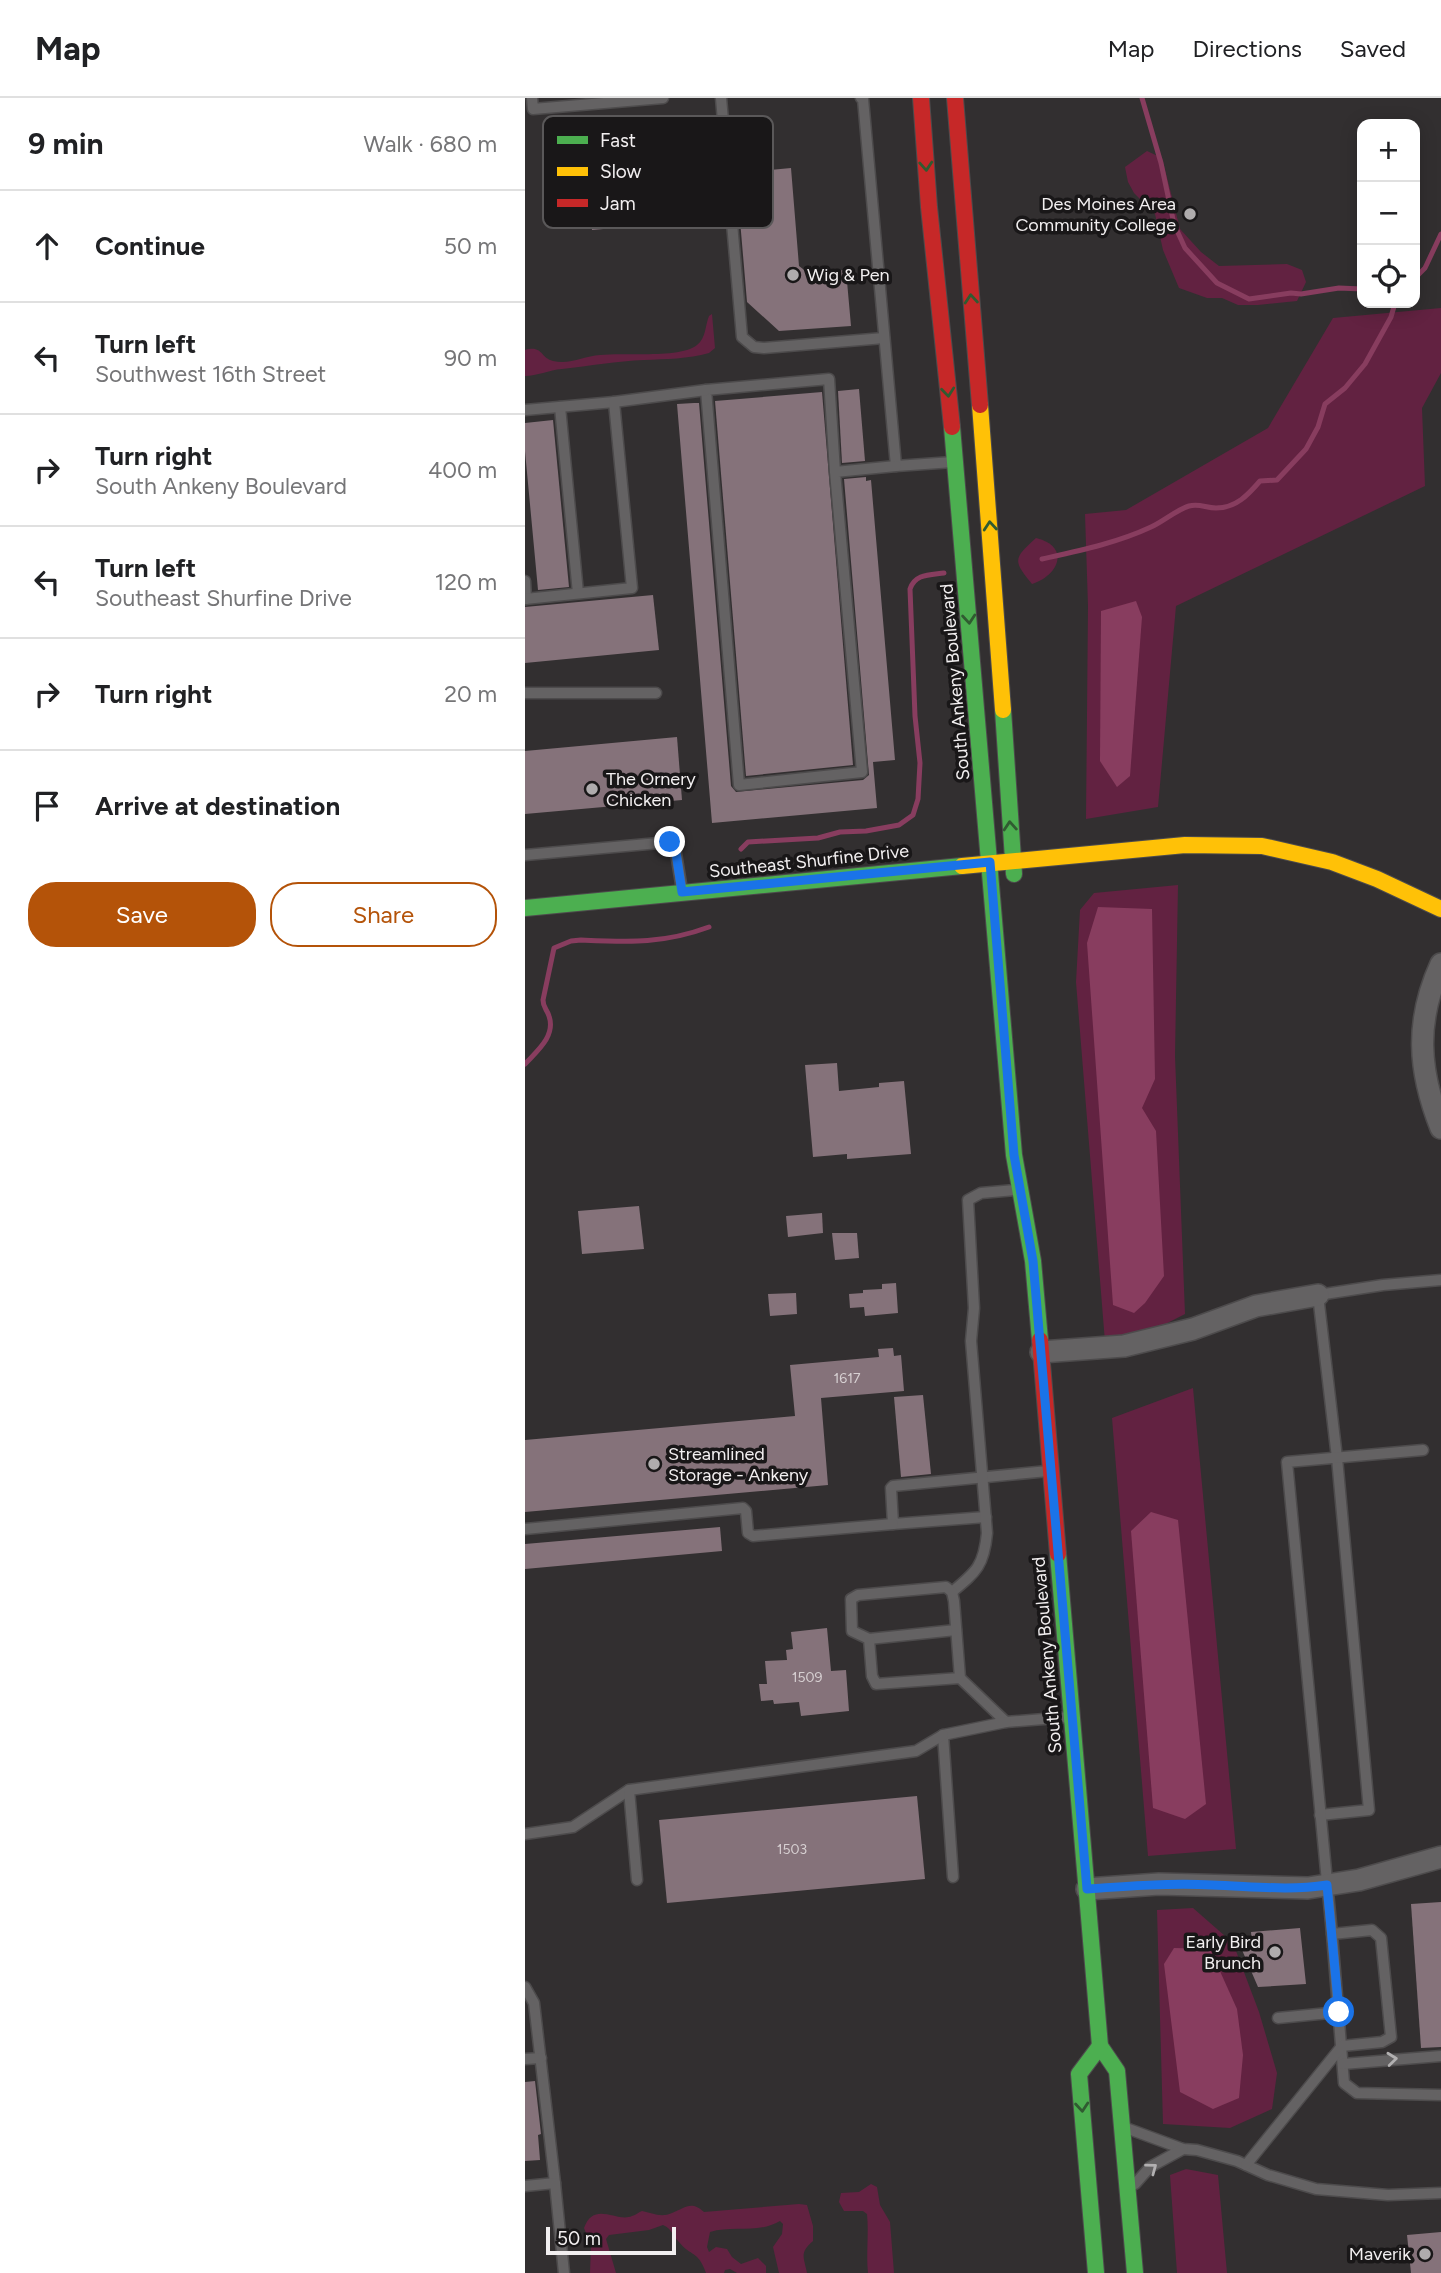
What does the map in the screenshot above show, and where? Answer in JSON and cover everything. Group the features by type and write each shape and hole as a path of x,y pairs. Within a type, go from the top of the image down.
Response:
{"main road":[{"name":"South Ankeny Boulevard","path":"921,98 1014,1155 1033,1261"},
{"path":"955,98 995,592 1015,887"},
{"name":"Southeast Shurfine Drive","path":"525,908 990,862 1215,844 1263,846 1308,854 1358,870 1441,909"},
{"name":"South Ankeny Boulevard","path":"1033,1168 1033,1261 1100,2046 1117,2071 1135,2273"},
{"path":"1096,2273 1079,2074 1100,2046"}],"street":[{"path":"1441,964 1428,992 1422,1036 1429,1098 1441,1128"},
{"path":"1041,1352 1124,1346 1193,1329 1257,1306 1318,1295"},
{"path":"1087,1889 1159,1884 1308,1888 1359,1880 1441,1857"}],"lane":[{"path":"532,98 533,109 663,98"},
{"path":"720,98 722,116"},
{"path":"861,98 896,466"},
{"path":"732,228 742,337 754,347 884,338"},
{"path":"525,411 706,390 829,379 862,772 739,785 706,390"},
{"path":"525,581 526,599 632,588 614,402"},
{"path":"561,407 578,593"},
{"path":"835,472 955,462"},
{"path":"525,693 656,693"},
{"path":"525,855 670,842 675,846 682,892"},
{"path":"952,1592 978,1571 985,1555 986,1517 971,1342 974,1308 968,1200 981,1192 1020,1189"},
{"path":"1320,1815 1369,1810 1337,1458 1318,1295 1441,1280"},
{"path":"1423,1450 1287,1462 1344,2083 1357,2093 1441,2095"},
{"path":"893,1524 893,1486 1051,1471"},
{"path":"525,1529 743,1508 746,1511 748,1533 753,1536 986,1517"},
{"path":"956,1630 869,1639 852,1631 851,1599 858,1595 946,1587 952,1592 956,1630 960,1678 1006,1722"},
{"path":"869,1639 871,1676 876,1684 960,1678"},
{"path":"525,1834 573,1827 629,1790 916,1751 943,1735 1006,1722 1072,1717"},
{"path":"943,1735 953,1878"},
{"path":"629,1790 637,1880"},
{"path":"1246,2165 1342,2046 1382,2042 1391,2037 1381,1938 1372,1930 1332,1934"},
{"path":"525,1987 541,2058 564,2273"},
{"path":"1277,2018 1339,2012"},
{"path":"1343,2064 1441,2056"},
{"path":"525,2059 541,2058"},
{"path":"1123,2127 1183,2150 1197,2150 1316,2189 1388,2195 1441,2193"},
{"path":"1128,2195 1150,2167 1183,2150"},
{"path":"525,2186 555,2183"}],"shaded area":[{"path":"1147,151 1162,158 1180,229 1201,252 1219,266 1287,264 1302,270 1306,282 1297,301 1238,305 1222,298 1207,298 1179,288 1163,250 1155,214 1134,193 1128,182 1125,167"},
{"path":"1441,308 1441,373 1422,408 1425,486 1176,606 1158,807 1086,819 1088,606 1085,514 1126,510 1268,428 1333,318"},
{"path":"712,314 715,348 709,353 685,358 603,364 525,376 525,350 531,349 559,362 600,355 665,354 689,349 702,339"},
{"path":"1036,538 1054,547 1057,561 1049,574 1032,584 1021,570 1018,560 1023,550"},
{"path":"1136,601 1142,617 1130,776 1117,787 1100,761 1101,611"},
{"path":"1178,885 1175,1056 1185,1314 1138,1338 1105,1342 1076,982 1080,910 1094,893"},
{"path":"1098,907 1152,909 1155,1079 1142,1108 1156,1131 1164,1276 1145,1303 1134,1313 1113,1305 1087,943"},
{"path":"1193,1388 1236,1849 1148,1856 1112,1418"},
{"path":"1151,1512 1178,1520 1206,1804 1185,1819 1153,1808 1131,1531"},
{"path":"1193,1908 1233,1943 1259,2012 1277,2073 1272,2109 1230,2128 1163,2124 1157,1910"},
{"path":"1174,1948 1210,1949 1237,2009 1243,2055 1239,2098 1213,2109 1180,2092 1164,1964"},
{"path":"1186,2169 1218,2175 1227,2273 1177,2273 1170,2175"},
{"path":"871,2184 877,2187 880,2205 890,2222 894,2273 868,2273 867,2214 863,2211 844,2211 839,2202 841,2193 859,2192"},
{"path":"807,2205 813,2226 813,2241 804,2256 807,2273 779,2273 773,2247 782,2234 783,2224 780,2221 763,2227 710,2232 707,2247 709,2252 716,2247 727,2249 741,2264 758,2258 766,2266 766,2273 737,2273 730,2269 724,2273 706,2273 697,2257 683,2247 663,2225 649,2230 609,2235 606,2239 616,2273 590,2273 591,2245 584,2228 594,2215 626,2217 642,2211 664,2215 692,2206 704,2212"}],"building":[{"path":"791,168 799,266 808,273 846,270 851,326 779,331 747,302 741,228 773,228 773,170"},
{"path":"859,389 865,461 842,463 838,391"},
{"path":"822,392 853,765 746,776 715,401"},
{"path":"699,403 731,786 736,792 863,780 869,775 844,479 866,477 866,481 871,480 895,760 873,762 877,808 712,823 677,404"},
{"path":"553,420 569,587 538,590 525,451 525,423"},
{"path":"653,595 659,650 525,663 525,607"},
{"path":"677,737 682,800 525,814 525,751"},
{"path":"837,1063 839,1091 879,1087 879,1083 904,1081 911,1154 847,1159 847,1154 813,1157 805,1065"},
{"path":"639,1206 644,1249 582,1254 578,1211"},
{"path":"822,1213 823,1233 788,1237 786,1216"},
{"path":"832,1233 857,1233 859,1258 835,1260"},
{"path":"896,1283 898,1313 865,1316 864,1307 850,1308 849,1294 882,1289 882,1284"},
{"path":"796,1293 797,1314 770,1316 768,1294"},
{"path":"893,1348 894,1356 901,1355 904,1391 821,1398 828,1485 525,1512 525,1440 795,1416 790,1365 879,1357 878,1349"},
{"path":"923,1395 931,1474 901,1477 894,1397"},
{"path":"720,1527 722,1551 525,1569 525,1544"},
{"path":"827,1628 831,1671 846,1670 849,1711 801,1716 799,1702 774,1704 773,1700 761,1701 759,1684 767,1684 765,1661 787,1660 786,1650 793,1649 791,1632"},
{"path":"917,1796 925,1879 667,1903 659,1820"},
{"path":"1441,1902 1441,2047 1421,2048 1411,1904"},
{"path":"1300,1928 1306,1984 1258,1987 1239,1943 1252,1942 1251,1932"},
{"path":"535,2081 541,2134 538,2135 540,2160 525,2161 525,2082"},
{"name":"Maverik","path":"1441,2232 1441,2273 1411,2273 1407,2235"}],"waterway":[{"path":"1142,98 1161,163 1174,224 1185,248 1217,283 1249,299 1339,288 1357,289"},
{"path":"1420,273 1441,234"},
{"path":"1042,559 1125,538 1189,506 1230,506 1246,496 1260,481 1277,480 1306,449 1318,427 1325,404 1345,388 1365,364 1394,308"},
{"path":"741,849 748,842 818,838 840,832 899,825 913,815 918,799 920,763 915,716 910,589 919,578 944,573"},
{"path":"525,1064 544,1043 550,1030 549,1016 543,1000 554,948 581,940 661,939 709,927"}],"traffic: fast":[{"path":"952,427 1014,1155 1033,1261 1040,1340"},
{"path":"1003,710 1014,874"},
{"path":"525,908 962,866"},
{"path":"1058,1554 1100,2046 1117,2071 1135,2273"},
{"path":"1096,2273 1079,2074 1100,2046"}],"traffic: slow":[{"path":"980,405 1003,710"},
{"path":"962,866 1185,845 1262,846 1332,862 1377,879 1441,909"}],"traffic: jam":[{"path":"921,98 929,207 952,427"},
{"path":"955,98 980,405"},
{"path":"1040,1340 1058,1554"}],"place":[{"name":"Des Moines Area Community College","path":"1190,214"},
{"name":"Wig & Pen","path":"793,275"},
{"name":"The Ornery Chicken","path":"592,789"},
{"name":"Streamlined Storage - Ankeny","path":"654,1464"},
{"name":"Early Bird Brunch","path":"1275,1952"},
{"name":"Maverik","path":"1425,2254"}],"route":[{"path":"670,842 675,846 682,892 990,862 1014,1155 1033,1261 1087,1889 1159,1884 1274,1889 1327,1885 1339,2012"}]}
